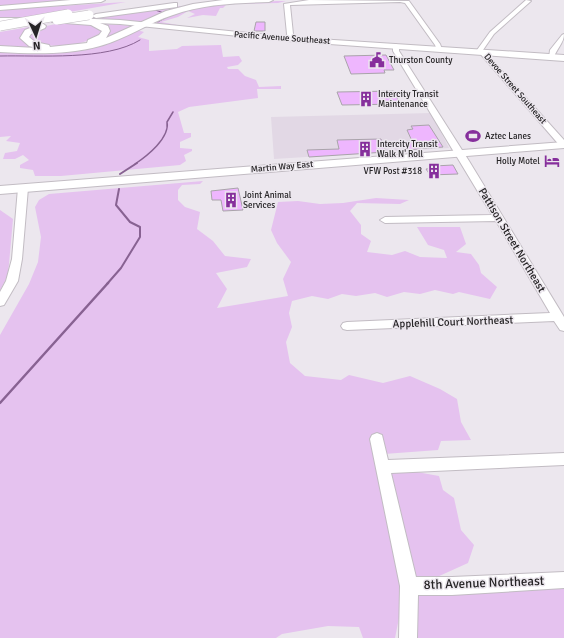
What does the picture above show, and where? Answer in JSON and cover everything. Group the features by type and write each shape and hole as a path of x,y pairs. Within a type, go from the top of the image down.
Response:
{"highway":[{"path":"0,8 101,0"},
{"path":"0,26 68,14 169,0"},
{"path":"0,30 136,7 202,0"},
{"path":"0,49 46,50 81,47 111,39 167,14 190,7 254,0"},
{"path":"55,20 97,24 103,26 106,31 104,35 96,40 68,47 42,47 26,41 24,37 26,33 42,26 92,15 173,5 268,0"}],"main road":[{"name":"Pacific Avenue Southeast","path":"0,20 101,21 288,39 564,58"},
{"name":"Martin Way East","path":"0,190 564,145"}],"street":[{"path":"288,39 290,34 287,4 336,1 400,0 407,2 438,45 439,49"},
{"name":"Devoe Street Southeast","path":"528,2 492,33 480,48 564,145"},
{"path":"551,57 553,50 564,36"},
{"name":"Pattison Street Northeast","path":"396,46 396,51 434,114 460,153 561,322"},
{"path":"0,302 12,280 17,259 23,188"},
{"path":"385,220 499,218"},
{"name":"Applehill Court Northeast","path":"347,326 561,322"},
{"path":"377,439 409,586"},
{"path":"382,467 564,459"},
{"name":"8th Avenue Northeast","path":"408,638 409,586 452,586 564,580"}],"shaded area":[{"path":"0,0 79,0 0,6"},
{"path":"286,1 278,3 231,4"},
{"path":"126,2 41,17 0,17 0,11 11,9"},
{"path":"198,4 147,22 103,19 95,17"},
{"path":"227,4 223,8 220,8 216,16 203,15 187,18 195,14 188,11 178,17 161,22 194,28 160,24 155,22 167,15 197,7"},
{"path":"52,23 40,26 22,39 27,44 57,48 0,48 0,32"},
{"path":"61,23 90,24 102,30 102,34 84,42 65,46 47,45 28,40 29,35 46,26"},
{"path":"103,25 136,26 112,37 98,41 107,36 109,32"},
{"path":"137,30 144,32 138,37 149,40 149,51 177,49 182,46 221,45 223,57 239,56 242,61 238,65 227,67 228,69 238,69 245,76 256,80 259,87 281,86 281,89 257,89 258,98 189,107 178,112 184,133 191,133 191,137 180,142 180,148 192,149 192,151 184,155 186,161 180,165 61,176 35,176 33,170 20,168 20,165 29,160 23,155 15,159 3,159 5,153 17,151 20,143 6,141 11,136 0,137 0,51 66,51"},
{"path":"431,113 449,148 274,159 271,117"},
{"path":"203,181 200,184 182,185 178,190 178,200 185,207 200,212 197,229 213,241 225,256 251,259 247,267 216,273 227,289 217,308 288,296 283,279 291,262 277,243 271,230 278,202 298,201 320,204 343,203 376,198 409,200 400,204 357,203 350,211 361,225 361,234 371,241 367,252 392,255 405,251 420,257 447,258 444,250 428,245 417,227 460,227 466,244 456,252 471,254 479,265 481,273 497,287 490,299 459,292 453,294 435,290 420,294 404,292 387,297 375,293 356,296 342,294 328,299 312,296 292,301 289,313 292,327 286,342 290,363 305,376 341,380 349,375 383,383 410,376 440,389 457,399 461,422 471,440 441,441 438,450 384,454 389,467 439,476 443,490 454,498 461,530 474,545 468,563 437,577 564,582 564,638 413,638 401,608 395,638 363,638 359,627 328,626 282,634 276,638 0,638 0,335 29,284 38,262 41,237 35,207 39,200 49,194"},
{"path":"0,210 13,219 8,275 0,291"}],"building":[{"path":"256,22 265,22 265,31 254,31"},
{"path":"386,55 394,70 384,70 385,73 351,74 344,56"},
{"name":"Intercity Transit Maintenance","path":"394,91 400,104 342,105 337,92"},
{"path":"429,125 443,147 405,150 399,142 412,141 407,130 413,129 411,126"},
{"name":"Intercity Transit Walk N' Roll","path":"381,139 386,152 309,157 307,150 339,149 337,140"},
{"name":"VFW Post #318","path":"453,165 458,174 430,175 426,169 435,168 434,166"},
{"name":"Joint Animal Services","path":"238,188 243,210 223,211 221,200 212,200 211,191"}],"waterway":[{"path":"152,9 164,13"},
{"path":"158,22 170,15"},
{"path":"0,56 72,56 91,54 126,47 140,40"},
{"path":"135,164 157,146 165,134 167,122 173,112"},
{"path":"120,174 137,163"},
{"path":"107,284 121,268 140,237 140,227 130,222 116,205 119,189"},
{"path":"0,403 108,283"}],"place":[{"name":"Thurston County","path":"377,60"},
{"name":"Intercity Transit Maintenance","path":"366,99"},
{"name":"Aztec Lanes","path":"473,136"},
{"name":"Intercity Transit Walk N' Roll","path":"365,149"},
{"name":"Holly Motel","path":"552,161"},
{"name":"VFW Post #318","path":"434,171"},
{"name":"Joint Animal Services","path":"231,200"}]}
